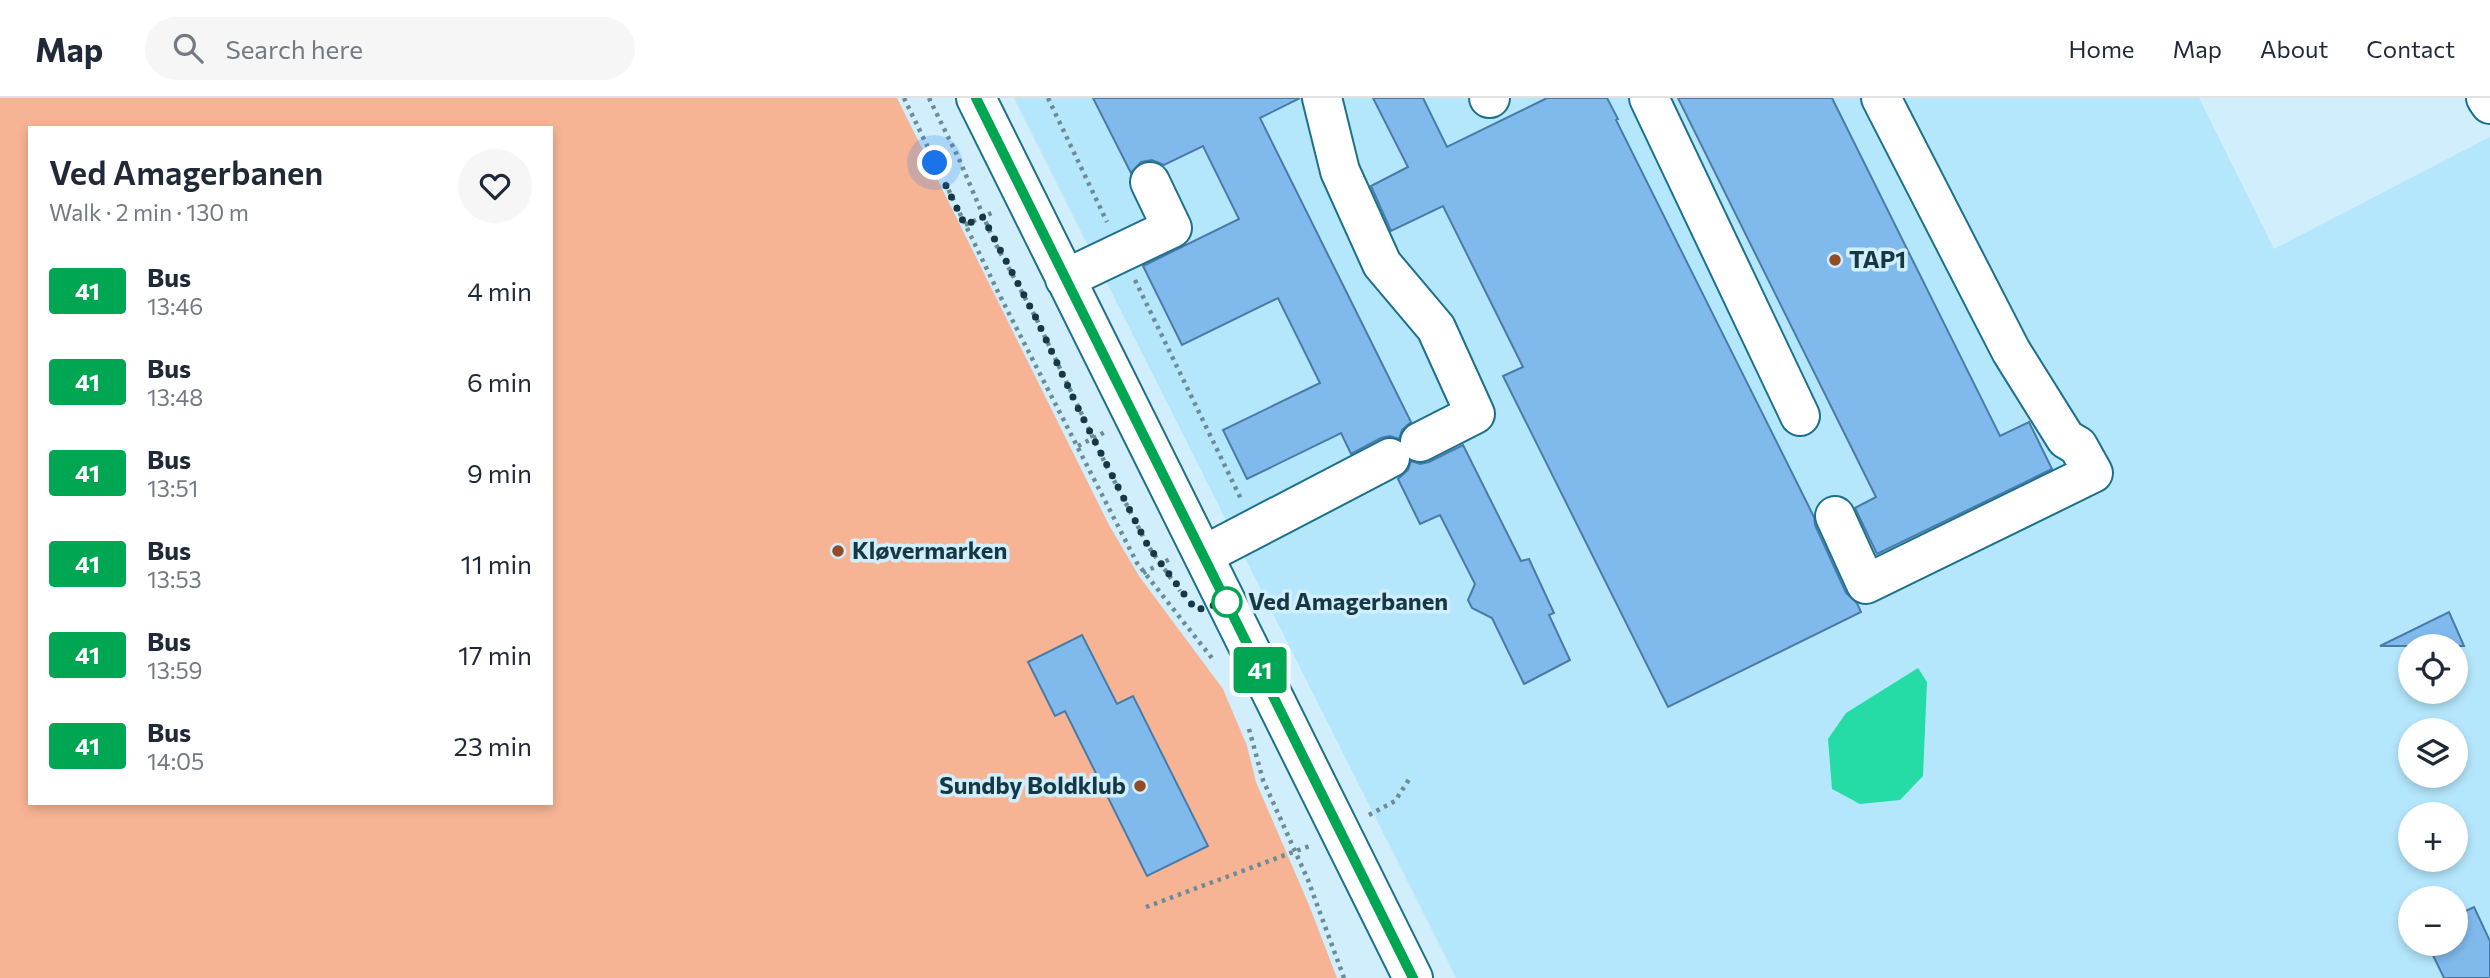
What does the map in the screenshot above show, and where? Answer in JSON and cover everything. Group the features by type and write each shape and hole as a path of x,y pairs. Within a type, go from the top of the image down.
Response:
{"street":[{"path":"976,98 1413,978"},
{"path":"1204,555 1475,414 1436,328 1382,264 1340,171 1322,98"},
{"path":"1649,98 1800,416"},
{"path":"1835,516 1866,584 2093,473 2078,446 2066,439 2011,351 1881,98"},
{"path":"2486,98 2490,104"},
{"path":"1065,279 1172,228 1150,182"}],"path":[{"path":"904,98 1087,468 1143,573 1207,650 1222,673"},
{"path":"929,98 959,159 983,217 1148,546 1182,594"},
{"path":"1048,98 1255,528"},
{"path":"965,225 983,217"},
{"path":"1077,446 1093,437"},
{"path":"1143,573 1160,563"},
{"path":"1244,718 1263,780 1296,851 1343,978"},
{"path":"1340,831 1395,801 1410,778"},
{"path":"1146,907 1296,851"}],"shaded area":[{"name":"Kløvermarken","path":"0,98 897,98 1109,525 1139,576 1223,689 1247,746 1256,782 1337,978 0,978"},
{"path":"1014,98 2199,98 2274,249 2490,137 2490,978 1456,978"},
{"path":"1918,668 1927,682 1923,776 1900,800 1860,804 1832,789 1828,739 1846,713"}],"building":[{"path":"1093,98 1300,98 1260,118 1411,422 1402,430 1399,439 1390,436 1381,438 1351,454 1341,433 1247,479 1223,430 1320,383 1278,298 1182,345 1143,266 1239,219 1203,146 1164,165 1152,160 1141,162 1131,173"},
{"path":"1373,98 1423,98 1447,147 1547,98 1607,98 1814,517 1815,525 1846,593 1857,603 1861,612 1668,707 1503,376 1523,367 1443,206 1391,231 1371,186 1408,167"},
{"name":"TAP1","path":"1678,98 1832,98 2000,436 2029,422 2052,469 1877,554 1855,508 1876,497"},
{"path":"1463,445 1521,561 1529,559 1554,613 1549,615 1570,660 1524,684 1492,618 1472,608 1468,600 1475,584 1440,515 1420,524 1398,479 1408,470 1411,461 1420,464 1429,462"},
{"path":"2449,612 2459,634 2404,634"},
{"name":"Sundby Boldklub","path":"1082,635 1117,704 1133,696 1208,846 1147,876 1065,711 1055,716 1028,662"},
{"path":"2398,637 2398,646 2380,646"},
{"path":"2474,907 2490,941 2490,978 2444,978 2433,956 2468,956 2468,910"}],"bus line":[{"name":"41","path":"976,98 1413,978"}],"place":[{"name":"TAP1","path":"1835,260"},
{"name":"Kløvermarken","path":"838,551"},
{"name":"Ved Amagerbanen","path":"1227,602"},
{"name":"Sundby Boldklub","path":"1140,786"}],"route":[{"path":"935,163 965,225 983,217 1148,546 1196,610 1227,602"}]}
